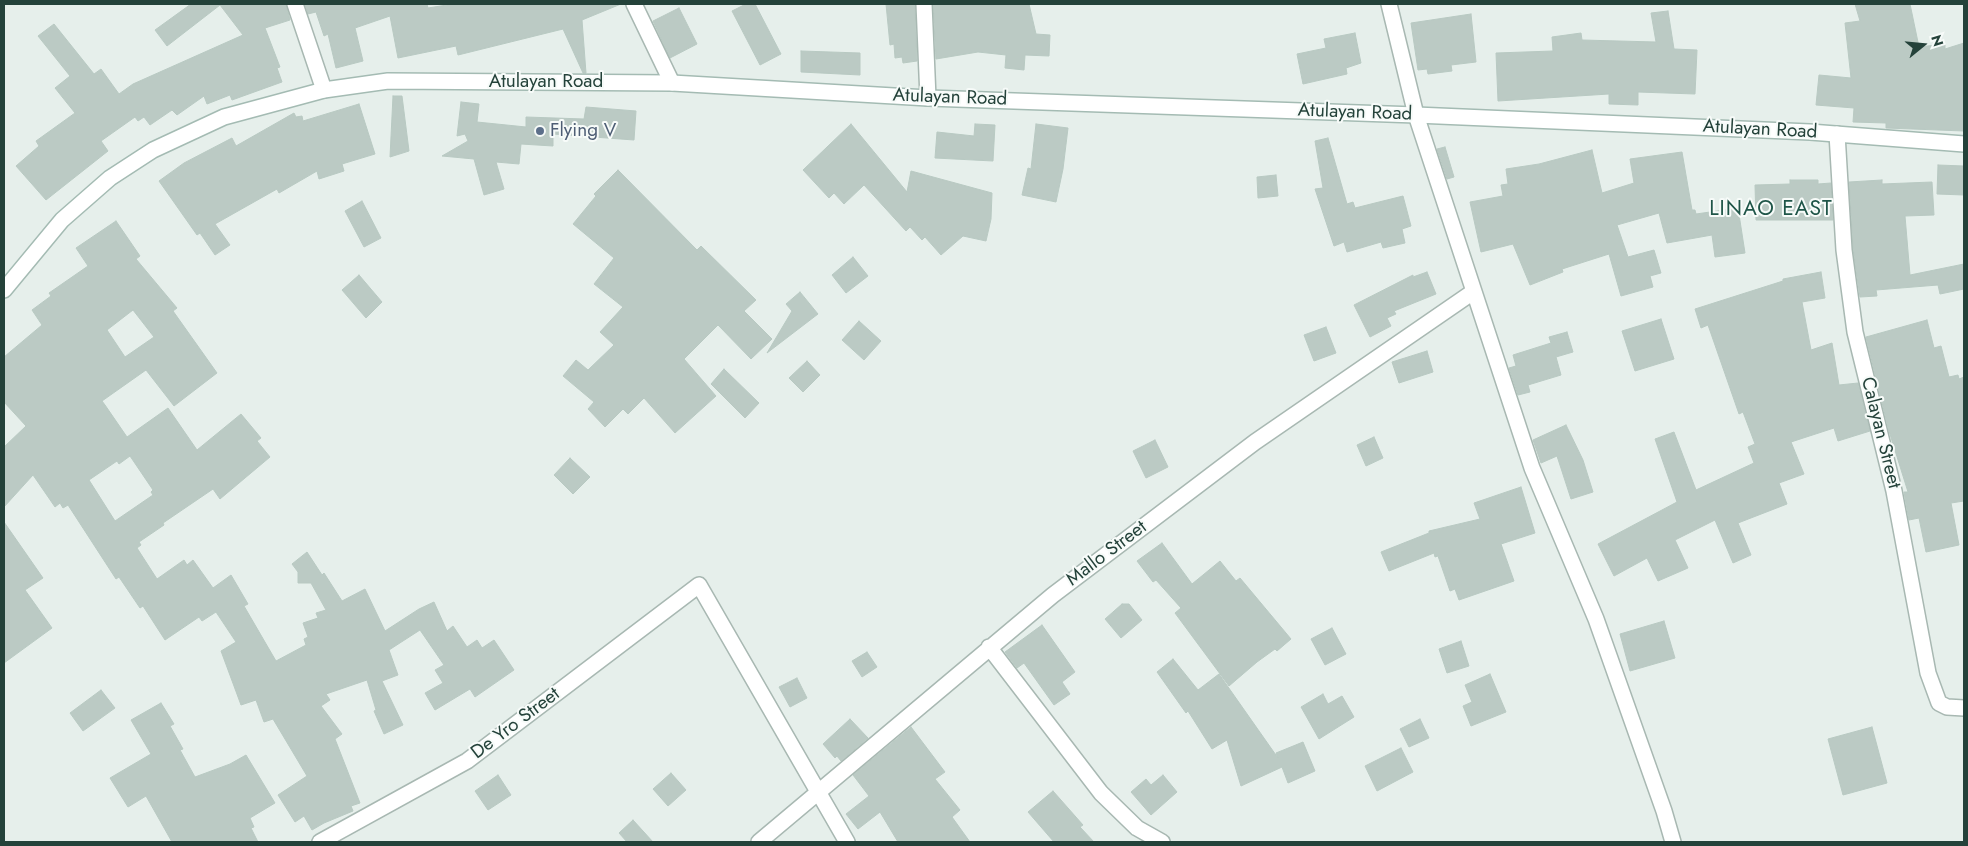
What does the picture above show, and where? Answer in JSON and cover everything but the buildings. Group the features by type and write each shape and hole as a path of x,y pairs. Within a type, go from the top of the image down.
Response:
{"street":[{"path":"295,4 324,90"},
{"path":"634,4 672,83"},
{"path":"924,4 928,98"},
{"path":"1389,4 1416,115 1532,468 1596,619 1664,811 1672,842"},
{"name":"Atulayan Road","path":"4,290 62,220 110,178 154,150 224,117 324,90 388,81 672,83 928,98 1416,115 1837,134 1964,144"},
{"name":"Calayan Street","path":"1837,134 1844,250 1855,332 1894,490 1928,673 1940,702 1947,707 1964,708"},
{"name":"Mallo Street","path":"759,842 818,790 1052,596 1255,442 1473,292"},
{"name":"De Yro Street","path":"320,842 467,761 699,585 818,790"},
{"path":"989,648 1101,793 1137,828 1162,842"},
{"path":"818,790 847,842"}],"place":[{"name":"Flying V","path":"540,131"}],"district":[{"name":"LINAO EAST","path":"1771,210"}]}
